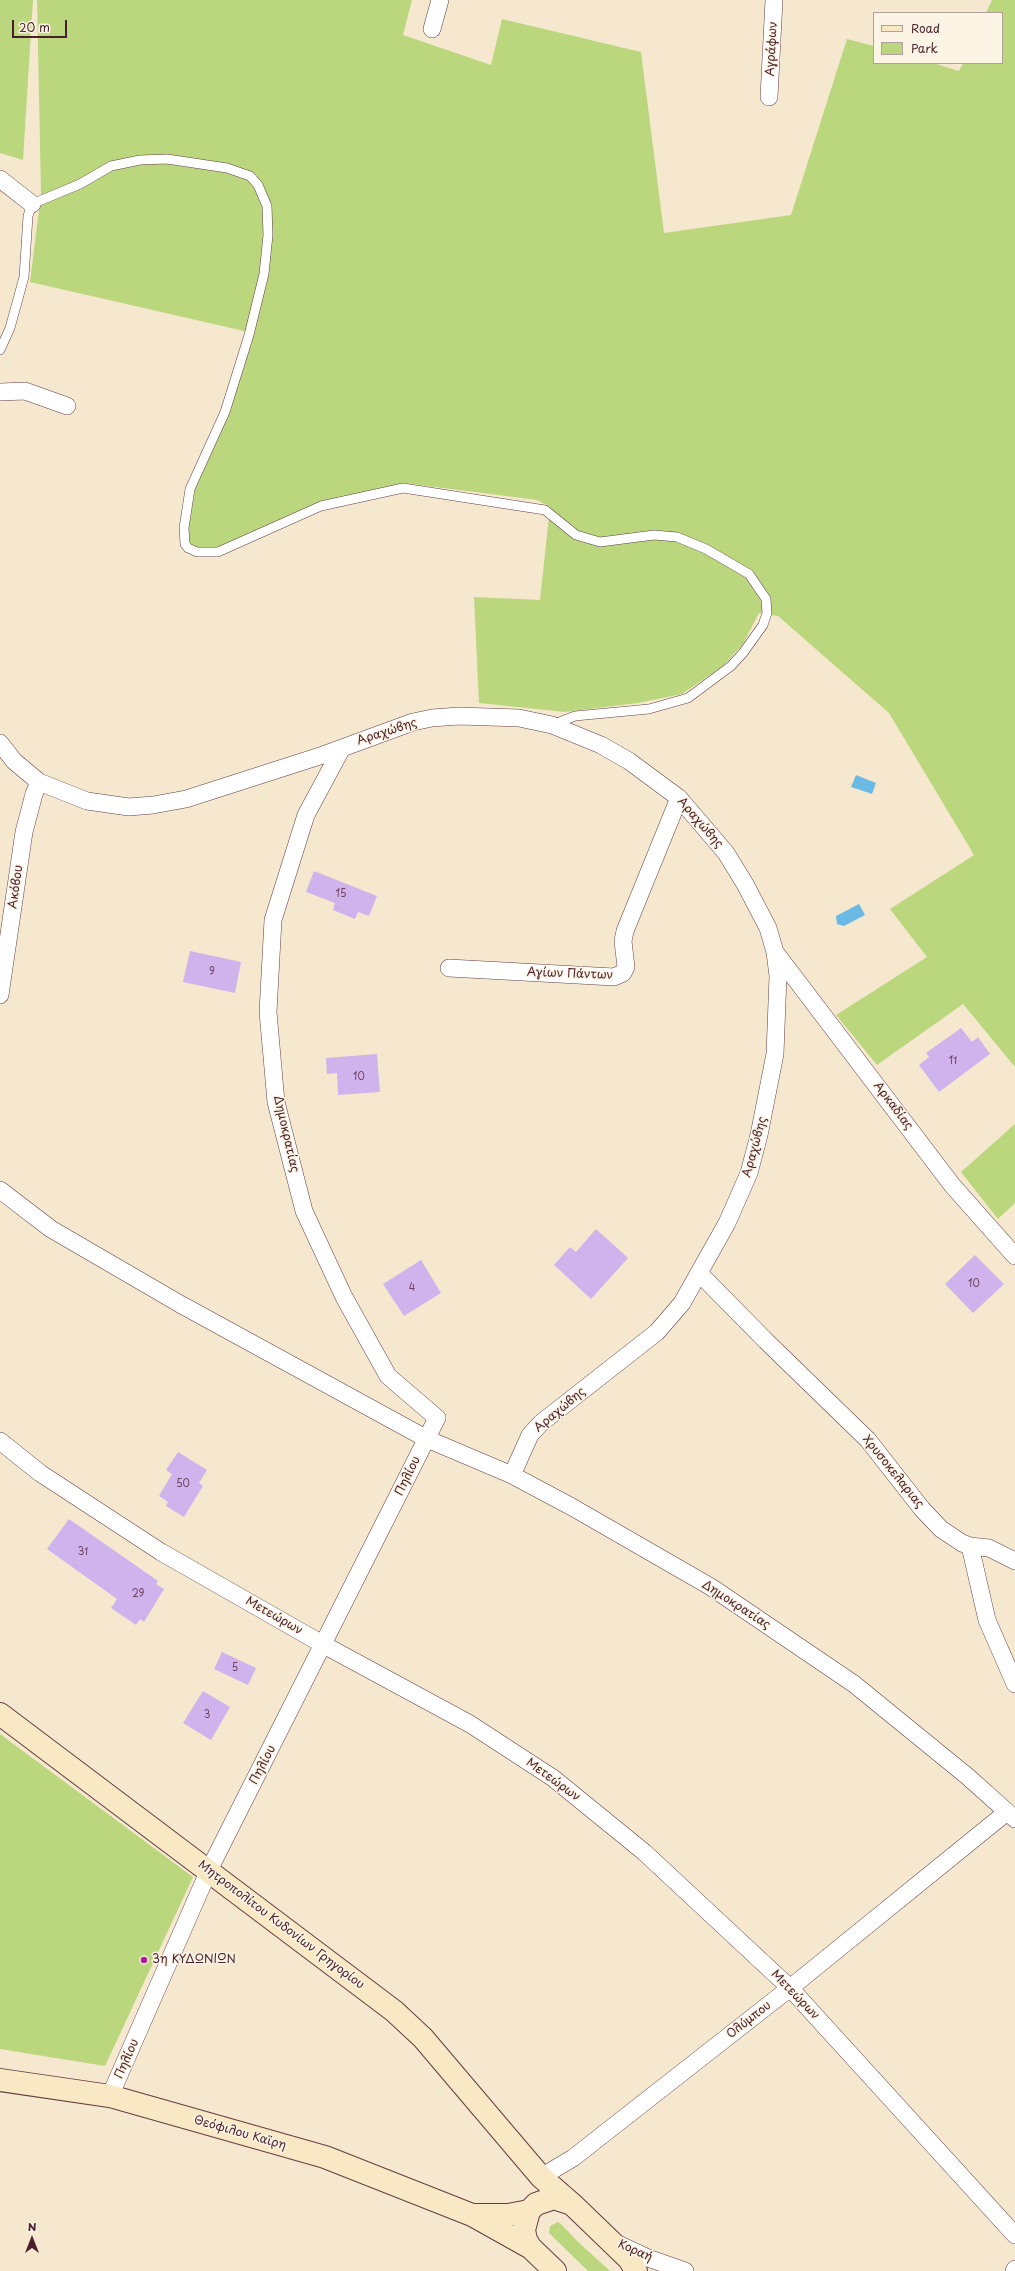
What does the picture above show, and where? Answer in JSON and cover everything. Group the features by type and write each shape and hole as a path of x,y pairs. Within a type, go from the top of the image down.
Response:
{"street":[{"path":"432,29 440,0"},
{"name":"Αγράφων","path":"769,97 774,0"},
{"path":"0,178 32,204"},
{"path":"0,392 25,391 67,406"},
{"name":"Αραχώβης","path":"0,743 14,761 39,782 87,801 129,807 153,805 186,799 342,748 394,728 432,718 489,716 519,718 552,725 601,745 629,761 679,798 726,853 746,884 768,928 775,952 778,976 775,1054 759,1135 749,1173 740,1195 700,1273 682,1303 657,1332 541,1423 530,1435 512,1475"},
{"name":"Δημοκρατίας","path":"342,748 306,815 273,920 268,1012 276,1102 304,1211 344,1297 388,1376 438,1418 426,1439"},
{"name":"Ακόβου","path":"0,995 24,832 34,794 39,782"},
{"name":"Αγίων Πάντων","path":"449,968 614,976 623,974 626,967 623,941 625,931 679,798"},
{"name":"Αρκαδίας","path":"775,952 952,1185 1015,1256"},
{"name":"Δημοκρατίας","path":"0,1190 51,1229 180,1304 426,1439 512,1475 572,1507 711,1587 854,1684 1011,1816"},
{"name":"Χρυσοκελαριας","path":"700,1273 766,1341 868,1440 922,1509 941,1529 962,1543 970,1546"},
{"name":"Πηλίου","path":"110,2096 210,1870 426,1439"},
{"name":"Μετεώρων","path":"0,1441 40,1473 161,1552 324,1645 470,1724 553,1778 644,1852 790,1988 1015,2235"},
{"path":"1015,1561 989,1548 970,1546 987,1620 1015,1684"},
{"name":"Μητροπολίτου Κυδονίων Γρηγορίου","path":"0,1714 210,1870 394,2011 423,2038 537,2172 629,2259 636,2271"},
{"name":"Ολύμπου","path":"537,2172 573,2158 1011,1816"},
{"name":"Θεόφιλου Καϊρη","path":"0,2080 110,2096 325,2157 472,2215 531,2248"},
{"name":"Μητροπολίτου Κυδονίων Γρηγορίου","path":"531,2248 526,2240 524,2230 537,2190 537,2172"},
{"name":"Θεόφιλου Καϊρη","path":"472,2215 508,2215 532,2208 554,2198 572,2204"},
{"name":"Κοραή","path":"608,2239 648,2258 685,2271"},
{"path":"531,2248 555,2271"}],"lane":[{"path":"0,350 10,328 24,277 28,216 32,204 80,184 111,166 140,160 167,159 228,168 250,176 258,184 267,206 268,235 264,274 249,335 225,412 190,489 184,528 185,544 188,548 197,552 218,552 321,506 403,488 544,510 576,535 600,542 654,535 677,537 706,548 749,574 766,599 767,613 762,625 743,653 731,666 688,698 649,709 575,716 552,725"}],"green space":[{"path":"0,0 33,0 23,160 0,153"},
{"path":"37,0 412,0 403,35 491,65 502,19 641,52 664,233 791,215 847,39 873,46 873,64 936,64 959,71 962,64 1003,64 1003,12 986,12 992,0 1015,0 1015,1067 963,1004 877,1065 836,1015 927,957 890,909 974,855 889,713 778,616 759,613 743,644 723,666 682,694 638,703 565,712 479,703 474,597 540,600 550,507 537,500 404,483 319,504 221,546 207,549 197,549 189,544 188,532 195,489 253,333 30,282 41,193"},
{"path":"1015,1124 1015,1203 998,1219 961,1172"},
{"path":"0,1734 193,1877 105,2066 0,2049"},
{"path":"558,2222 610,2271 588,2271 549,2233 550,2226"}],"water":[{"path":"856,775 876,783 872,794 851,787"},
{"path":"859,904 865,915 844,926 837,924 836,916"}],"building":[{"path":"314,871 377,896 369,916 358,912 355,919 333,910 335,903 306,892"},
{"path":"190,951 241,962 235,993 183,982"},
{"path":"961,1028 972,1042 978,1037 990,1054 939,1092 919,1065 929,1057 926,1053"},
{"path":"377,1054 380,1092 338,1095 337,1073 327,1074 326,1058"},
{"path":"596,1229 628,1258 591,1299 554,1265 570,1247 576,1252"},
{"path":"975,1255 1004,1284 973,1313 945,1284"},
{"path":"421,1260 441,1293 404,1316 383,1284"},
{"path":"178,1452 207,1470 199,1483 203,1486 184,1517 166,1506 168,1502 159,1496 172,1474 166,1470"},
{"path":"69,1519 158,1581 156,1584 164,1589 144,1622 140,1619 136,1625 111,1608 117,1599 47,1549"},
{"path":"222,1652 256,1668 248,1685 214,1669"},
{"path":"203,1691 230,1707 211,1740 183,1723"}],"place":[{"name":"3η ΚΥΔΩΝΙΩΝ","path":"144,1960"}]}
